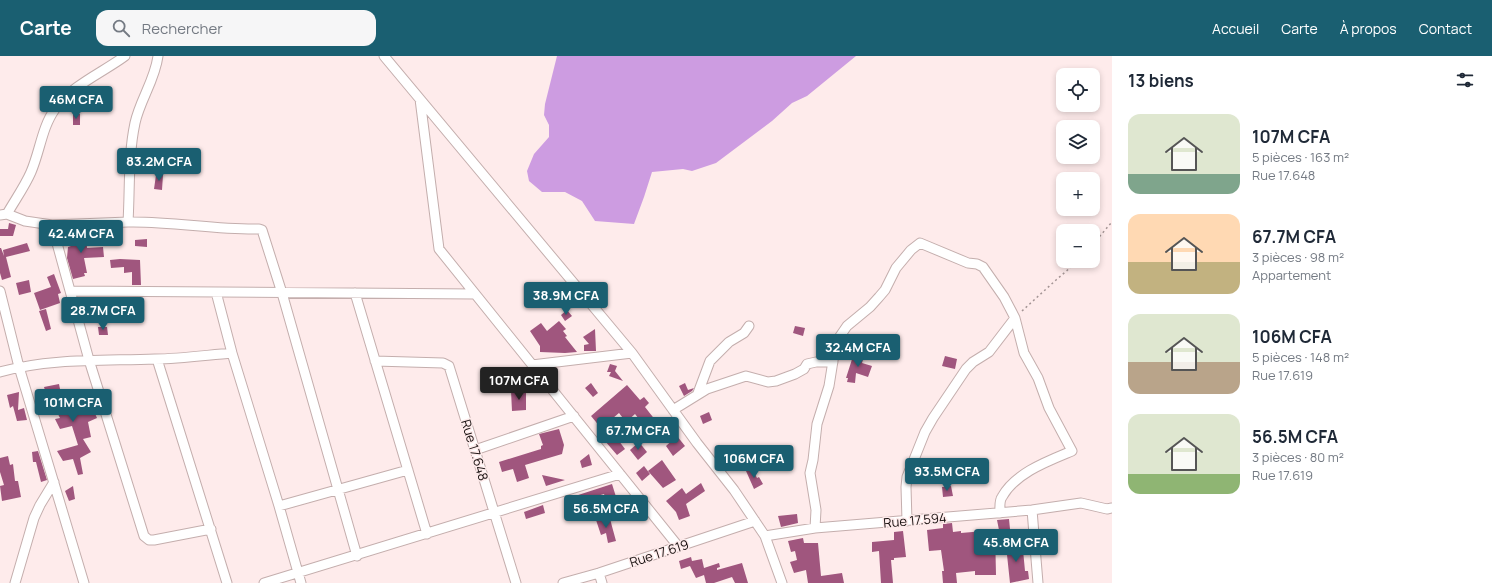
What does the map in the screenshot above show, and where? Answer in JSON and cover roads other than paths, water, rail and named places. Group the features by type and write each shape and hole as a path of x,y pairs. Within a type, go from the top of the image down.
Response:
{"street":[{"path":"125,56 74,90 64,98 54,110 47,123 31,173 3,214 25,221 52,225 128,222 165,223 218,228 260,229 264,234 282,293 339,489 356,556"},
{"path":"128,222 130,157 135,123 157,64 158,56"},
{"path":"384,56 632,353 734,490 766,536 782,583"},
{"path":"420,99 439,247 475,294 678,546"},
{"path":"52,225 89,360 144,536 149,540 154,540 211,529"},
{"path":"815,528 816,510 810,473 817,424 829,386 836,342 847,326 880,297 896,268 911,250 920,243 928,245 968,264 976,264 983,267 1004,297 1015,318 1024,354 1038,378 1049,408 1072,451 1052,460 1015,481 1001,498 1000,513"},
{"path":"0,291 19,367 84,583"},
{"path":"71,291 475,294"},
{"path":"216,292 232,354 301,583"},
{"path":"355,293 427,534"},
{"path":"907,521 907,476 925,432 966,369 973,362 989,352 1015,318"},
{"path":"698,393 710,362 729,342 744,333 750,326"},
{"path":"532,365 632,353"},
{"path":"0,372 19,367 89,360 157,359 232,354"},
{"path":"157,359 227,583"},
{"name":"Rue 17.648","path":"375,361 443,363 447,364 451,369 516,583"},
{"path":"673,410 698,393 746,376 762,381 772,381 795,374 807,364 816,362 833,362"},
{"path":"475,450 574,416"},
{"path":"279,506 408,470"},
{"path":"264,583 620,474"},
{"path":"15,583 34,518 54,482"},
{"name":"Rue 17.594","path":"766,536 815,528 1032,510 1081,503 1112,511"},
{"path":"1032,510 1038,583"},
{"name":"Rue 17.619","path":"563,583 599,573 755,521"},
{"path":"599,573 602,583"}]}
